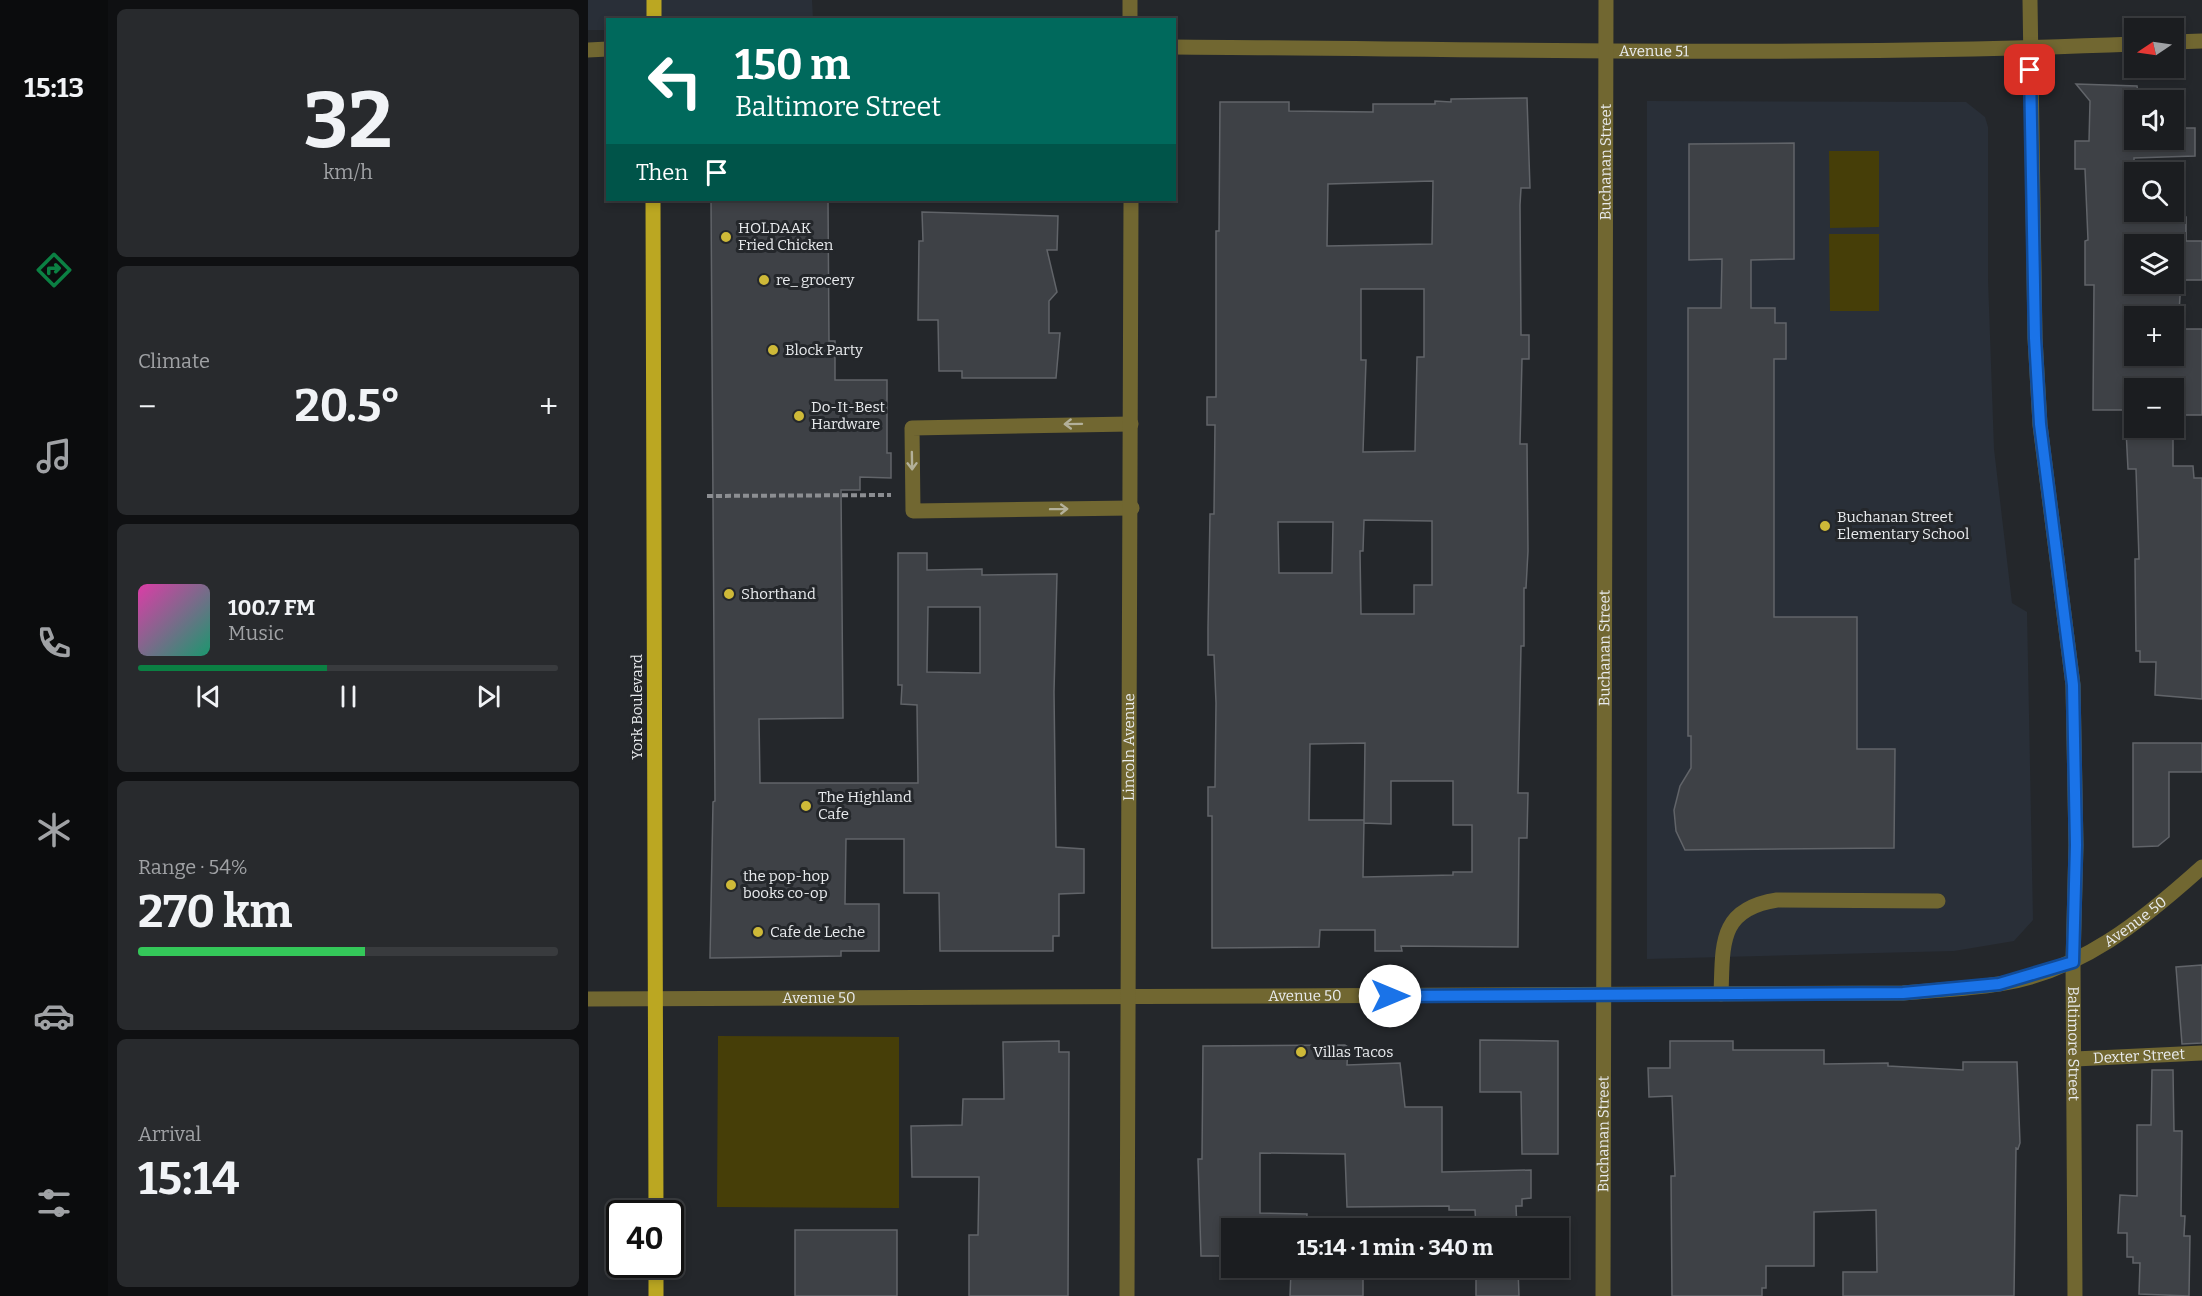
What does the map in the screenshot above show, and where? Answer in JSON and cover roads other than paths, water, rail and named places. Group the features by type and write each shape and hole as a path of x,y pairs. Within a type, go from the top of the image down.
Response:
{"main road":[{"path":"654,0 654,18"},
{"name":"York Boulevard","path":"653,201 656,1200"},
{"path":"656,1278 656,1296"}],"street":[{"path":"1130,0 1130,18"},
{"name":"Buchanan Street","path":"1603,1296 1606,0"},
{"name":"Baltimore Street","path":"2030,0 2035,338 2040,424 2073,685 2076,845 2073,962 2076,1059 2075,1296"},
{"path":"2184,42 2202,41"},
{"name":"Avenue 51","path":"1176,46 1606,50 2029,48 2124,44"},
{"path":"588,50 606,50"},
{"name":"Lincoln Avenue","path":"1127,1296 1132,508 1131,201"},
{"path":"1131,424 912,428 913,511 1132,508"},
{"name":"Avenue 50","path":"588,999 1903,993 1999,984 2073,962 2152,912 2202,867"},
{"path":"1721,994 1723,945 1726,933 1733,920 1744,909 1757,903 1777,900 1938,901"},
{"name":"Dexter Street","path":"2076,1059 2202,1053"}],"place":[{"name":"HOLDAAK Fried Chicken","path":"726,237"},
{"name":"re_ grocery","path":"764,280"},
{"name":"Block Party","path":"773,350"},
{"name":"Do-It-Best Hardware","path":"799,416"},
{"name":"Buchanan Street Elementary School","path":"1825,526"},
{"name":"Shorthand","path":"729,594"},
{"name":"The Highland Cafe","path":"806,806"},
{"name":"the pop-hop books co-op","path":"731,885"},
{"name":"Cafe de Leche","path":"758,932"},
{"name":"Villas Tacos","path":"1301,1052"}]}
